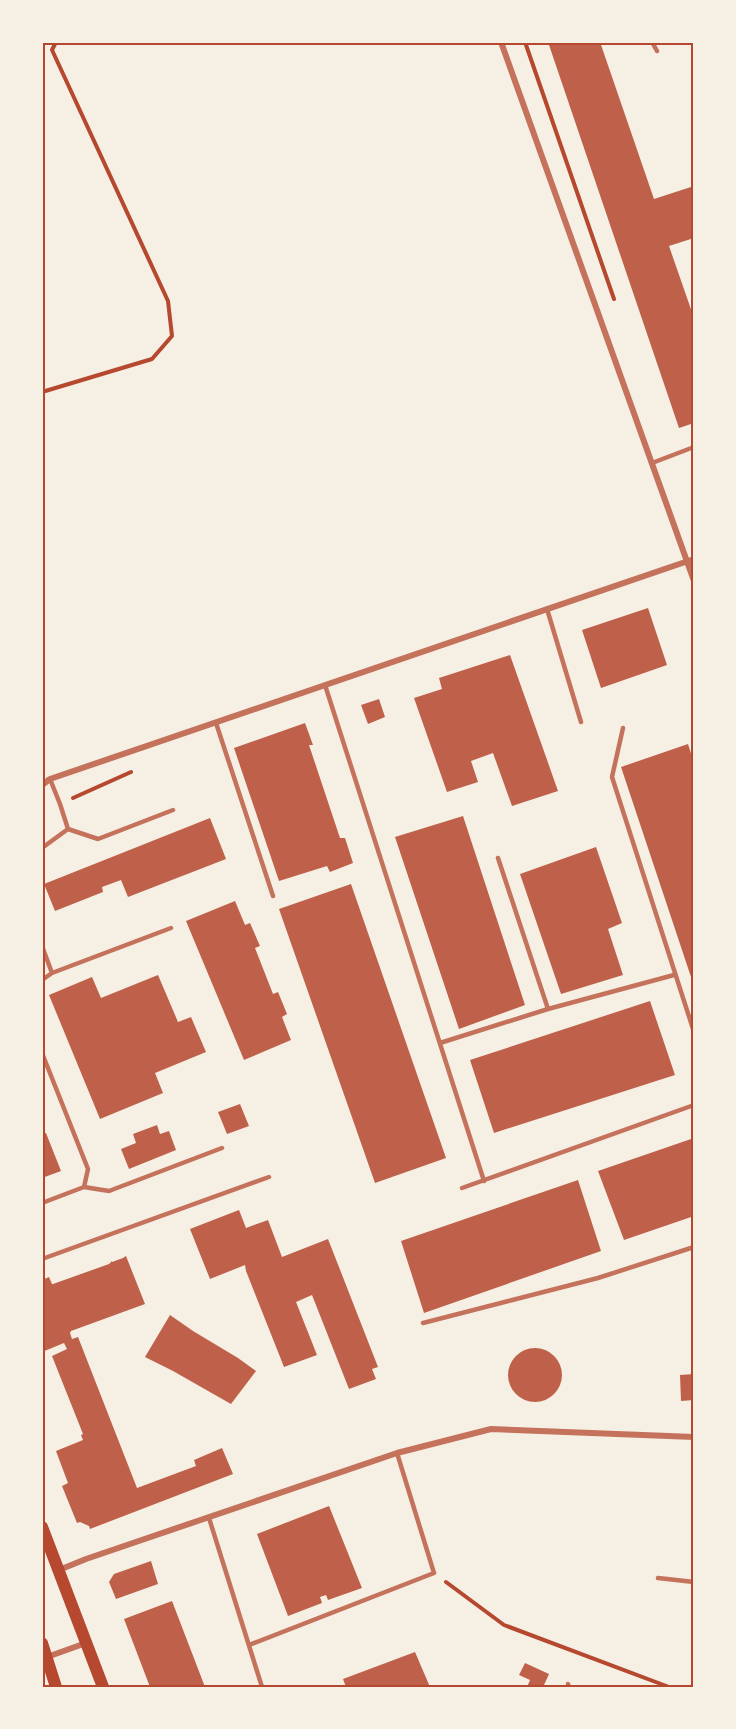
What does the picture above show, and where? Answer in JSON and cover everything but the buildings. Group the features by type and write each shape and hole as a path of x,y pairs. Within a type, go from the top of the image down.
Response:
{"main road":[{"path":"42,1527 103,1687"},
{"path":"42,1643 44,1659 57,1687"}],"street":[{"path":"501,42 694,581"},
{"path":"42,780 216,723 694,559"},
{"path":"42,785 50,779"},
{"path":"59,1570 398,1453 491,1429 694,1437"},
{"path":"44,1659 86,1642"}],"lane":[{"path":"652,42 657,51"},
{"path":"652,463 694,447"},
{"path":"547,609 581,722"},
{"path":"325,685 484,1181"},
{"path":"216,723 273,896"},
{"path":"623,728 612,777 694,1032"},
{"path":"50,779 68,829"},
{"path":"68,829 98,839 173,810"},
{"path":"42,848 68,829"},
{"path":"498,858 548,1009"},
{"path":"42,980 52,974 171,928"},
{"path":"42,946 52,974"},
{"path":"440,1043 548,1009 674,975"},
{"path":"42,1053 88,1169 84,1187"},
{"path":"462,1188 694,1105"},
{"path":"42,1203 84,1187 109,1191 222,1148"},
{"path":"42,1259 269,1177"},
{"path":"423,1323 598,1278 694,1247"},
{"path":"249,1646 434,1573 398,1453"},
{"path":"209,1518 262,1687"},
{"path":"658,1578 694,1582"}],"path":[{"path":"42,392 152,359 172,336 168,301 52,50 56,42"},
{"path":"434,1573 504,1625 669,1687"}]}
